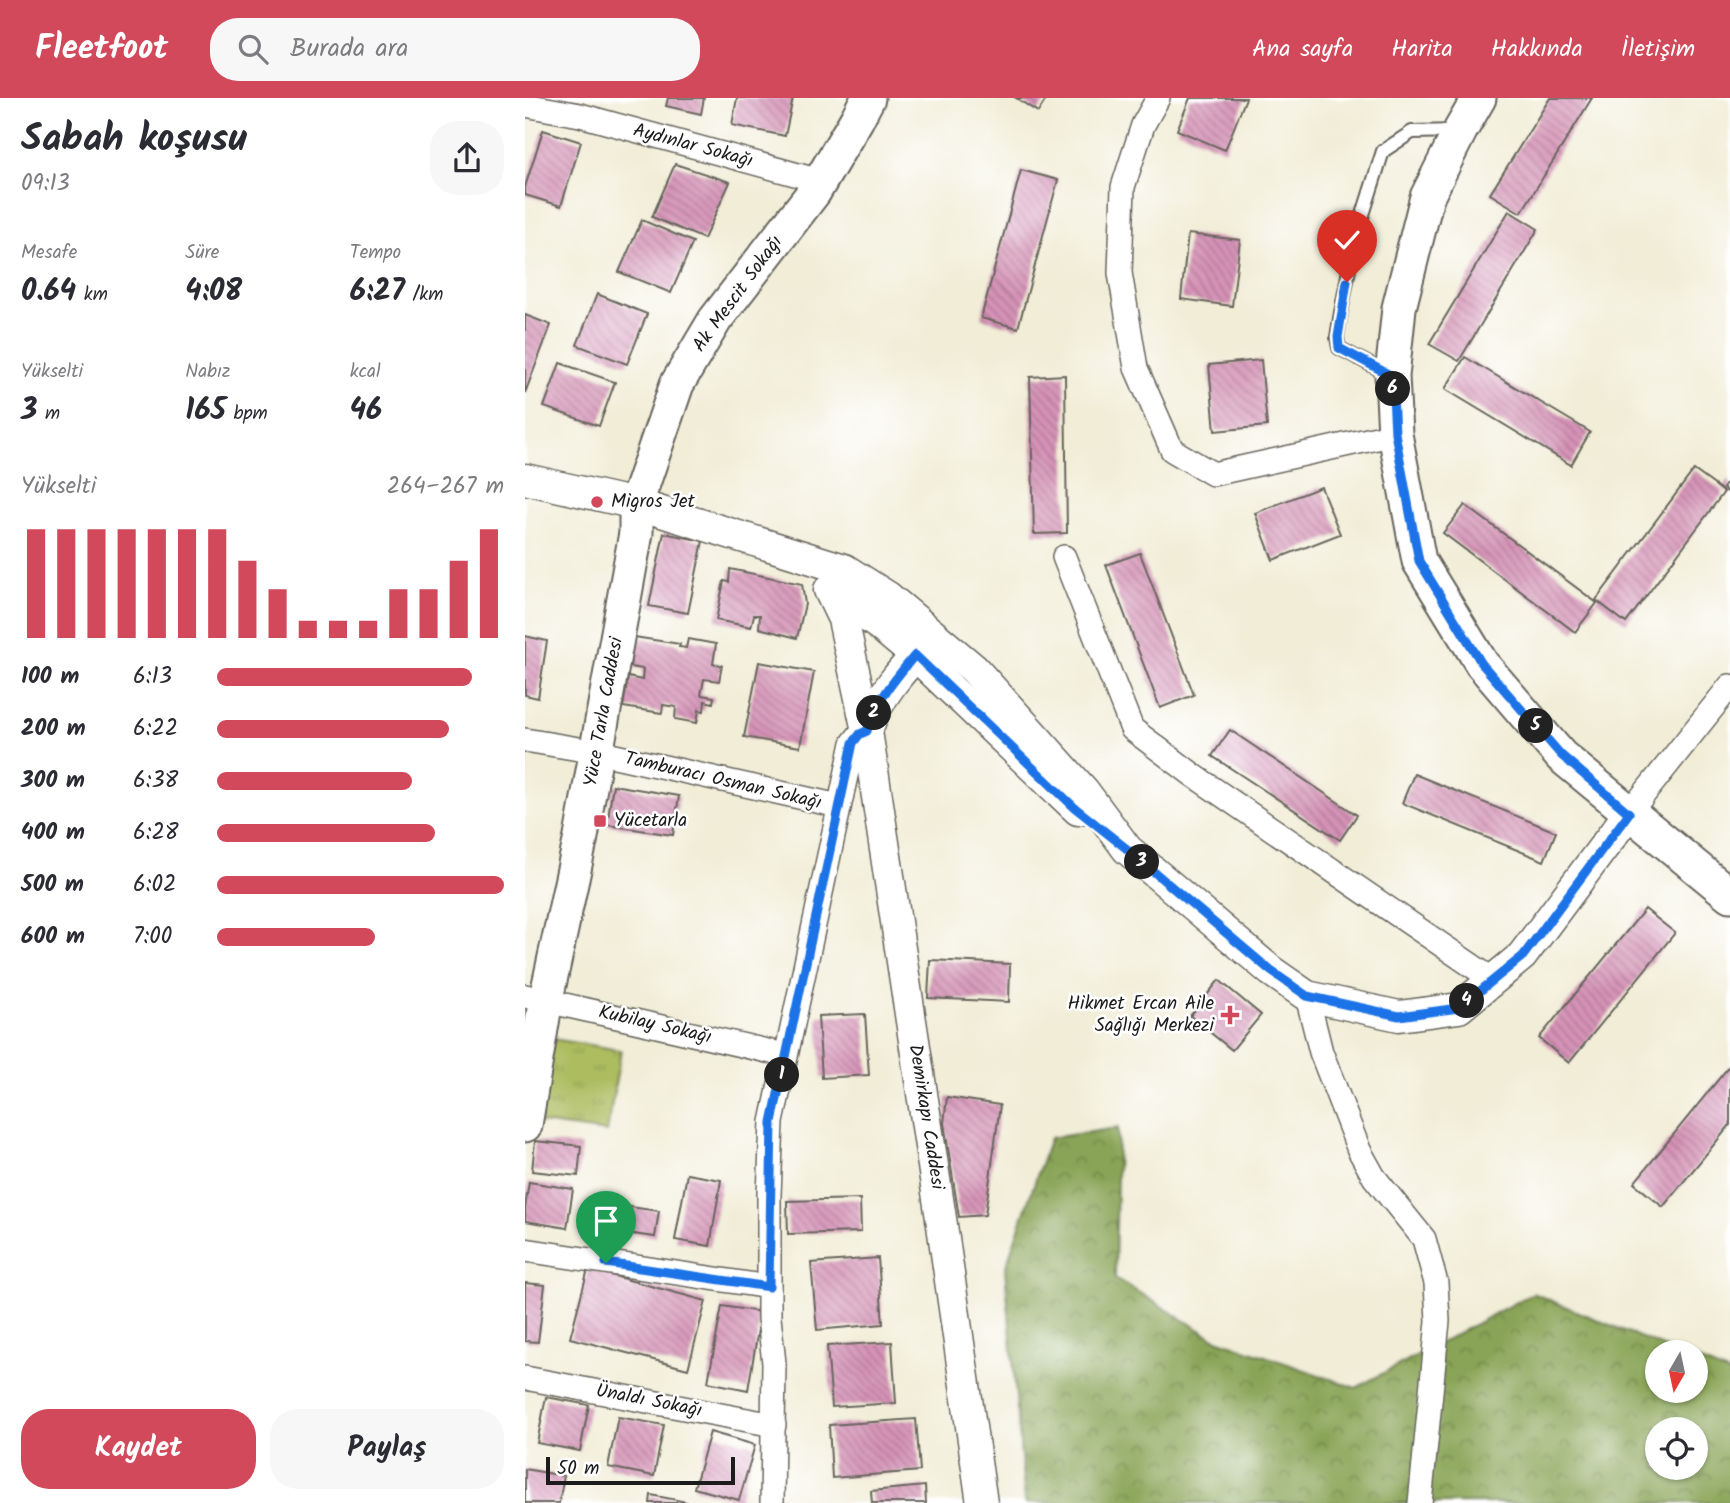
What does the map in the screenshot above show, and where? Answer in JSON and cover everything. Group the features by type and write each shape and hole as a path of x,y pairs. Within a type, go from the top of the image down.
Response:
{"main road":[{"name":"Ak Mescit Sokağı","path":"636,505 677,384 715,320 814,192 868,98"},
{"path":"1479,98 1427,197 1399,308 1392,376 1395,433 1419,561 1482,664 1561,755 1730,895"},
{"name":"Yüce Tarla Caddesi","path":"525,1125 535,997 581,837 636,533 636,505"}],"street":[{"path":"1158,98 1143,125 1123,187 1119,273 1136,368 1172,450 1213,474 1395,433"},
{"name":"Aydınlar Sokağı","path":"525,105 580,115 820,181"},
{"path":"525,479 636,505 844,569 888,597 924,639"},
{"path":"803,557 829,590 884,630 924,639 974,669 1084,791 1127,849 1271,971 1307,996 1399,1016 1459,1008 1523,956 1629,813 1730,686"},
{"path":"1064,557 1132,729 1193,775 1493,980"},
{"name":"Demirkapı Caddesi","path":"829,590 843,619 867,731 982,1503"},
{"path":"857,685 865,651 884,630"},
{"path":"772,1503 774,1363 769,1287 772,1122 853,743 860,734 867,731 881,699 924,639"},
{"name":"Tamburacı Osman Sokağı","path":"525,740 597,752 839,806"},
{"path":"1307,996 1321,1052 1359,1150 1374,1177 1425,1239 1437,1283 1438,1321 1420,1503"},
{"name":"Kubilay Sokağı","path":"535,997 785,1055"},
{"path":"525,1250 769,1287"},
{"name":"Ünaldı Sokağı","path":"525,1378 774,1425"}],"lane":[{"path":"1392,376 1339,348 1340,318 1354,243 1383,151 1412,132 1460,131"}],"green space":[{"path":"553,1039 621,1050 607,1132 540,1123"},
{"path":"1118,1128 1115,1278 1214,1338 1356,1388 1533,1293 1647,1340 1645,1404 1708,1404 1708,1365 1730,1374 1730,1503 1025,1503 1005,1269 1050,1138"}],"building":[{"path":"668,98 704,98 701,114 666,106"},
{"path":"737,98 793,98 785,136 732,125"},
{"path":"1016,98 1047,98 1038,112"},
{"path":"1190,98 1246,98 1225,150 1177,130"},
{"path":"1550,98 1592,98 1521,213 1490,194"},
{"path":"543,130 581,142 561,206 525,195 525,187"},
{"path":"675,164 730,182 704,239 652,217"},
{"path":"1021,170 1058,180 1018,328 981,318"},
{"path":"1509,211 1538,229 1459,361 1429,344"},
{"path":"642,220 693,242 671,293 619,272"},
{"path":"1188,234 1240,240 1232,306 1181,299"},
{"path":"597,294 647,314 627,364 577,345"},
{"path":"525,315 551,325 525,393"},
{"path":"1465,357 1590,432 1571,465 1445,389"},
{"path":"1261,360 1267,426 1215,431 1209,365"},
{"path":"560,363 615,382 599,426 544,407"},
{"path":"1065,375 1067,533 1034,534 1030,377"},
{"path":"1694,470 1724,492 1626,623 1596,600"},
{"path":"1730,479 1730,494 1723,488"},
{"path":"1321,487 1340,534 1273,560 1255,513"},
{"path":"1465,505 1597,603 1575,632 1443,533"},
{"path":"664,533 703,541 688,613 649,606"},
{"path":"1140,553 1194,695 1160,708 1106,565"},
{"path":"730,569 802,584 805,604 797,638 759,628 760,615 754,615 751,627 716,620 724,581 729,582"},
{"path":"525,636 547,641 538,698 525,695"},
{"path":"634,637 680,644 679,647 686,648 688,639 716,644 713,664 722,665 719,681 704,679 701,695 714,697 713,703 705,701 704,711 699,710 697,723 675,719 676,707 663,705 662,713 623,707 628,677 642,680 643,669 630,667"},
{"path":"759,662 814,672 800,747 744,737"},
{"path":"1230,730 1357,815 1340,840 1212,756"},
{"path":"1414,774 1556,832 1544,861 1402,803"},
{"path":"613,785 679,796 673,835 607,825"},
{"path":"1645,909 1675,933 1569,1063 1539,1038"},
{"path":"930,960 1010,964 1009,1002 928,998"},
{"path":"1219,980 1261,1015 1232,1050 1190,1016"},
{"path":"865,1014 869,1075 822,1078 818,1016"},
{"path":"1730,1065 1730,1125 1663,1207 1634,1183"},
{"path":"947,1097 1000,1105 985,1215 959,1217 944,1123"},
{"path":"535,1141 581,1146 578,1176 532,1171"},
{"path":"687,1174 721,1180 710,1246 675,1240"},
{"path":"529,1182 573,1189 567,1228 525,1221"},
{"path":"860,1199 861,1232 788,1234 787,1201"},
{"path":"587,1201 659,1211 655,1237 583,1227"},
{"path":"878,1258 883,1324 817,1330 811,1263"},
{"path":"588,1269 706,1301 688,1369 570,1338"},
{"path":"525,1283 545,1285 538,1342 525,1341"},
{"path":"722,1306 761,1312 748,1390 708,1382"},
{"path":"892,1342 896,1403 832,1407 827,1346"},
{"path":"546,1397 589,1405 580,1451 537,1443"},
{"path":"618,1417 664,1425 654,1476 608,1467"},
{"path":"916,1419 920,1471 832,1478 829,1425"},
{"path":"710,1432 755,1445 739,1500 694,1488"},
{"path":"525,1469 564,1476 559,1503 525,1503"},
{"path":"925,1486 926,1503 872,1503 871,1491"},
{"path":"651,1495 687,1502 687,1503 650,1503"}],"place":[{"name":"Migros Jet","path":"597,502"},
{"name":"Yücetarla","path":"600,821"},
{"name":"Hikmet Ercan Aile Sağlığı Merkezi","path":"1230,1015"}],"route":[{"path":"606,1263 769,1287 772,1122 853,743 860,734 867,731 881,699 915,655 1074,807 1271,971 1307,996 1399,1016 1459,1008 1523,956 1629,813 1561,755 1482,664 1419,561 1395,433 1392,376 1339,348 1338,337 1347,282"}]}
